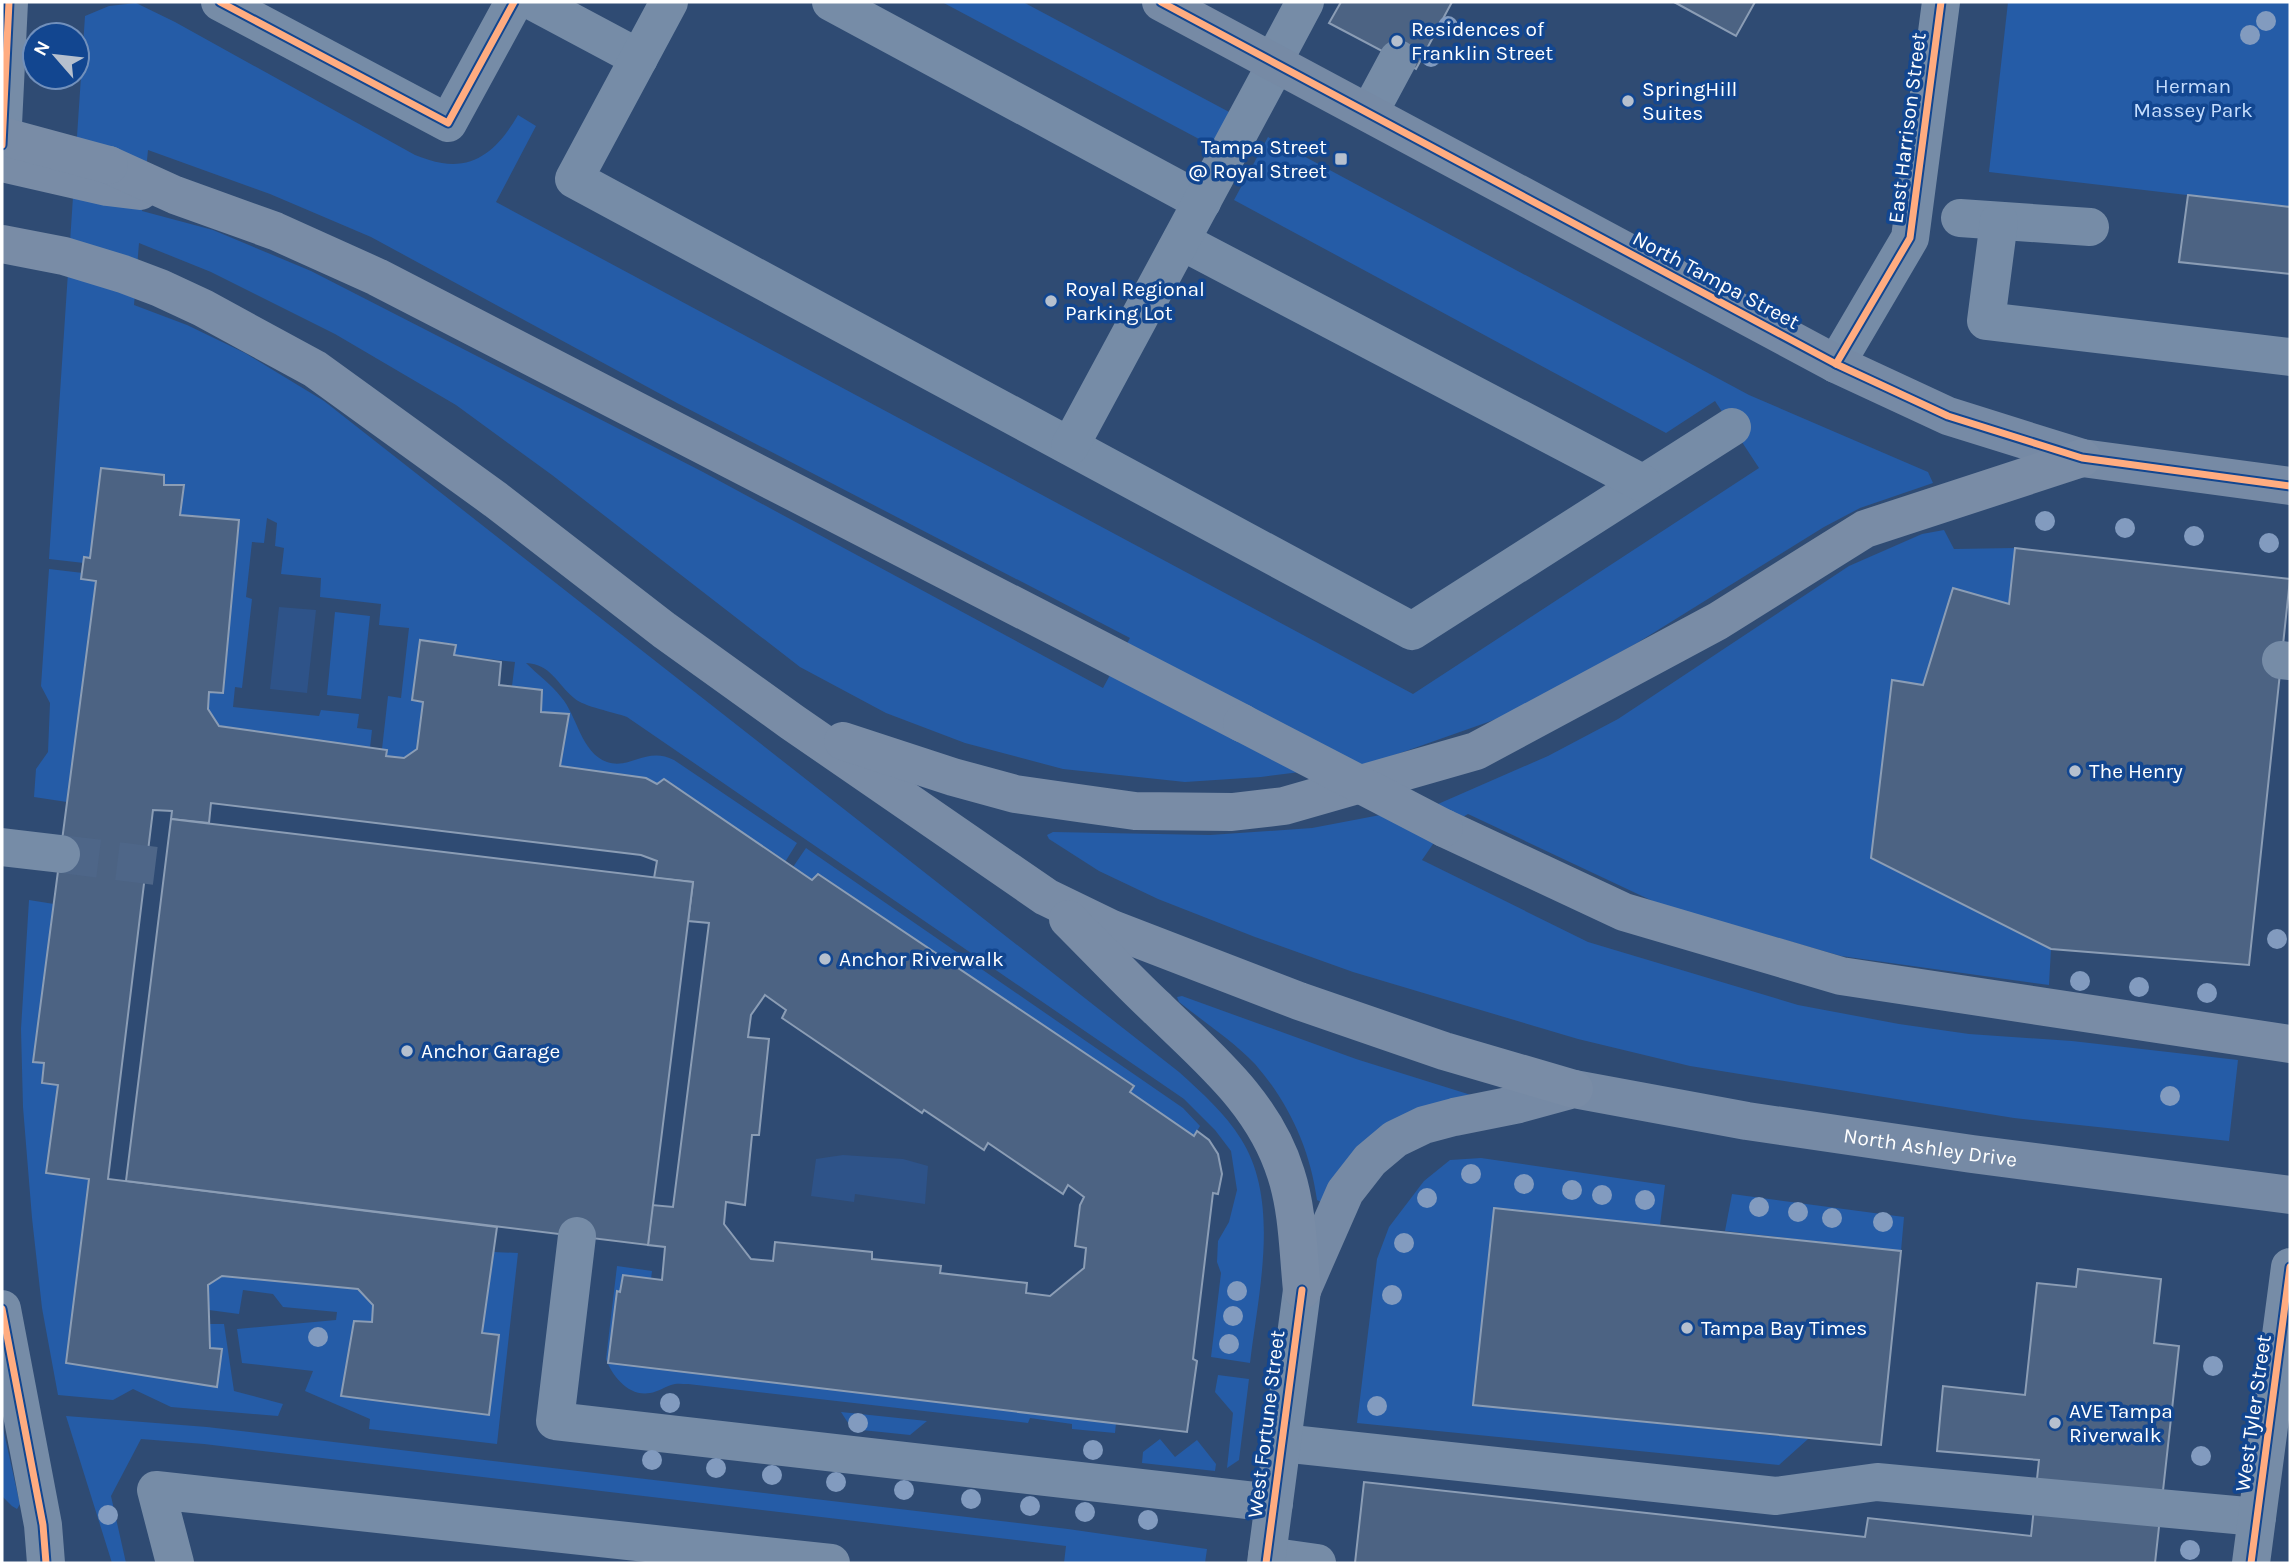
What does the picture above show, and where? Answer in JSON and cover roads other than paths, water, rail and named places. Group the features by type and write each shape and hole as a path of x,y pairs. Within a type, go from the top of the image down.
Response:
{"highway":[{"path":"2,136 108,176 175,195 275,231 377,277 1444,828 1624,912 1840,976 2290,1044"},
{"path":"2,163 108,176"},
{"path":"2,244 64,257 122,274 203,308 315,369 485,492 664,630 1046,897 1112,929 1299,1001 1444,1051 1574,1089"},
{"path":"792,722 873,753 1015,794 1135,811 1233,812 1284,806 1476,751 1718,621 1865,529 2082,458"},
{"path":"1046,897 1210,1058 1243,1093 1270,1132 1287,1175 1302,1290"}],"main road":[{"name":"North Tampa Street","path":"1161,2 1202,11 1275,63 1836,364 1948,416 2082,458 2290,486"},
{"name":"North Ashley Drive","path":"1574,1089 1747,1121 2290,1195"},
{"path":"1302,1290 1345,1192 1370,1160 1395,1139 1424,1125 1574,1089"}],"street":[{"path":"2,145 9,2"},
{"path":"220,2 448,123 514,2"},
{"path":"534,2 639,58"},
{"path":"669,2 574,179 1412,631 1732,426"},
{"path":"831,2 1202,202"},
{"path":"1070,446 1202,202 1305,2"},
{"name":"East Harrison Street","path":"1836,364 1910,238 1941,2"},
{"path":"1369,113 1398,59"},
{"path":"1960,218 2090,227"},
{"path":"1999,220 1986,321 2290,358"},
{"path":"1181,241 1642,484"},
{"path":"2,847 61,854"},
{"path":"577,1236 555,1421 1274,1503"},
{"name":"West Tyler Street","path":"2251,1563 2290,1267"},
{"name":"West Fortune Street","path":"1266,1560 1302,1290"},
{"path":"2,1309 43,1525 46,1563"},
{"path":"1282,1443 1776,1496 1877,1482 2257,1517"},
{"path":"175,1563 156,1490 831,1563"},
{"path":"1266,1560 1317,1563"}],"tunnel":[{"path":"61,854 165,867"}],"place":[{"name":"Residences of Franklin Street","path":"1397,41"},
{"name":"SpringHill Suites","path":"1628,101"},
{"name":"Tampa Street @ Royal Street","path":"1341,159"},
{"name":"Royal Regional Parking Lot","path":"1051,301"},
{"name":"The Henry","path":"2075,771"},
{"name":"Anchor Riverwalk","path":"825,959"},
{"name":"Anchor Garage","path":"407,1051"},
{"name":"Tampa Bay Times","path":"1687,1328"},
{"name":"AVE Tampa Riverwalk","path":"2055,1423"}],"park label":[{"name":"Herman Massey Park","path":"2193,98"}]}
